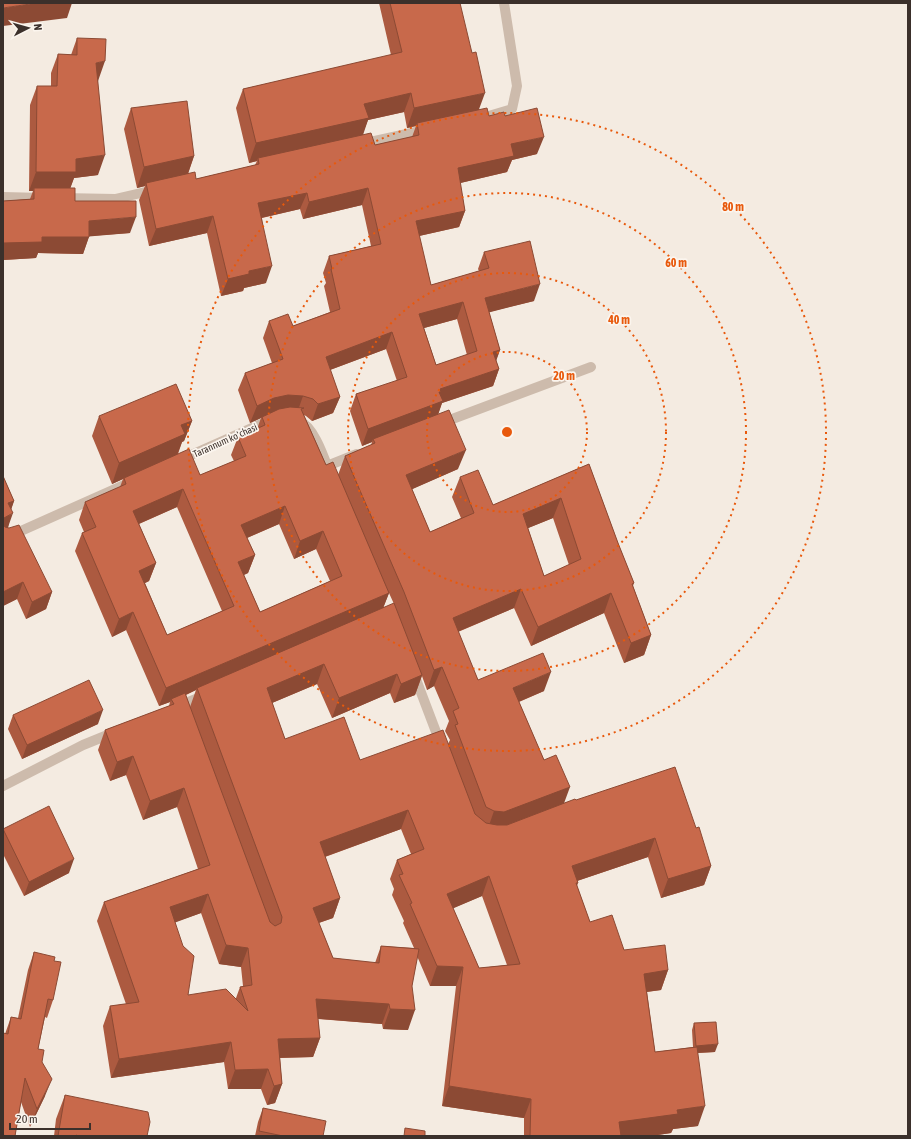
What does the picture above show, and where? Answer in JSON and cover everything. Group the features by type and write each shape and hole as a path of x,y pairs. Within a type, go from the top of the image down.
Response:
{"street":[{"path":"474,119 512,109 517,86 504,3"},
{"path":"349,147 435,128"},
{"path":"3,197 115,199 162,189"},
{"path":"430,427 591,367"},
{"name":"Tarannum koʻchasi","path":"168,465 270,420 286,418 295,419 304,422 310,429 336,487"},
{"path":"327,466 364,452"},
{"path":"3,539 140,478"},
{"path":"411,666 446,756"},
{"path":"168,710 183,708 211,692"},
{"path":"3,786 83,745 125,728"}],"building":[{"path":"3,3 37,3 3,8"},
{"path":"390,3 460,3 472,53 476,52 485,93 414,108 411,93 364,104 369,118 256,143 243,89 402,52"},
{"path":"77,38 106,39 105,61 96,63 105,155 76,159 76,172 36,172 37,86 57,86 58,54 77,55"},
{"path":"187,101 194,156 144,167 131,108"},
{"path":"487,108 489,116 504,112 505,116 537,108 544,137 511,144 514,156 458,168 465,211 416,221 431,285 489,268 484,252 530,241 540,284 485,298 500,350 493,352 499,369 440,389 441,392 439,392 443,401 368,429 356,394 407,377 392,332 326,357 340,397 318,404 313,399 303,396 288,395 274,398 257,406 245,373 283,359 269,321 288,314 293,326 340,309 329,256 381,244 368,188 309,202 307,193 258,203 272,266 249,271 249,274 228,279 213,216 156,229 146,183 195,172 196,179 259,164 258,158 371,133 375,145 419,135 417,123","holes":["463,302 477,351 436,365 419,314"]},
{"path":"34,188 75,188 75,201 136,201 136,217 89,221 89,237 42,237 42,242 3,243 3,201 34,199"},
{"path":"176,384 192,421 181,425 185,434 119,463 99,416"},
{"path":"290,407 304,408 301,409 326,465 333,462 389,593 166,688 133,612 119,619 82,533 96,527 85,502 126,484 124,478 189,449 200,475 246,456 238,437 265,425 262,417 279,409","holes":["183,489 234,606 167,635 139,571 156,563 133,511","285,506 300,541 323,531 342,576 260,612 238,562 255,555 241,525"]},
{"path":"449,410 466,450 406,475 430,532 474,513 460,477 478,470 493,505 589,464 634,583 632,584 651,635 631,643 611,593 538,627 521,589 453,618 478,680 543,653 551,672 513,688 544,760 556,755 570,787 504,812 494,811 486,807 455,725 458,724 453,711 459,708 442,667 434,670 404,592 345,456 375,443 373,439","holes":["561,498 581,559 544,576 523,514"]},
{"path":"3,476 14,501 8,503 13,513 4,518 3,524"},
{"path":"3,524 5,527 9,528 19,525 52,592 32,602 23,582 3,592"},
{"path":"394,603 422,675 401,684 397,674 339,698 324,664 267,688 285,739 344,717 360,760 443,730 475,814 486,823 497,825 507,825 575,799 576,800 675,767 696,828 699,827 711,866 668,879 655,838 572,866 578,883 576,883 590,922 612,915 624,950 665,945 668,970 644,974 655,1052 697,1047 705,1106 677,1110 678,1114 619,1122 621,1136 530,1136 531,1099 449,1086 463,967 437,966 410,904 412,903 399,875 403,874 397,860 424,849 408,810 320,842 340,898 313,908 333,958 379,963 381,946 419,949 412,986 415,1010 390,1009 389,1004 316,999 320,1038 278,1039 282,1084 274,1086 268,1069 235,1070 231,1042 119,1059 110,1006 139,1002 104,902 210,865 184,788 150,801 133,756 117,762 105,730 174,704 171,699 185,693 270,922 275,926 281,923 282,917 197,688","holes":["489,876 520,964 479,968 447,894","208,894 226,945 248,948 252,985 240,987 248,1011 226,989 188,995 194,956 183,946 170,907"]},
{"path":"89,680 103,710 27,745 13,715"},
{"path":"49,806 74,859 29,882 3,829"},
{"path":"34,952 55,957 54,961 61,962 53,1000 48,999 38,1049 44,1050 42,1062 52,1079 37,1109 25,1078 15,1136 7,1136 3,1135 3,1033 8,1034 11,1017 21,1019"},
{"path":"716,1022 718,1044 696,1046 694,1023"},
{"path":"65,1095 148,1112 150,1122 147,1136 58,1136"},
{"path":"263,1108 326,1121 323,1136 283,1136 259,1131"},
{"path":"405,1128 425,1131 425,1136 404,1136"}]}
